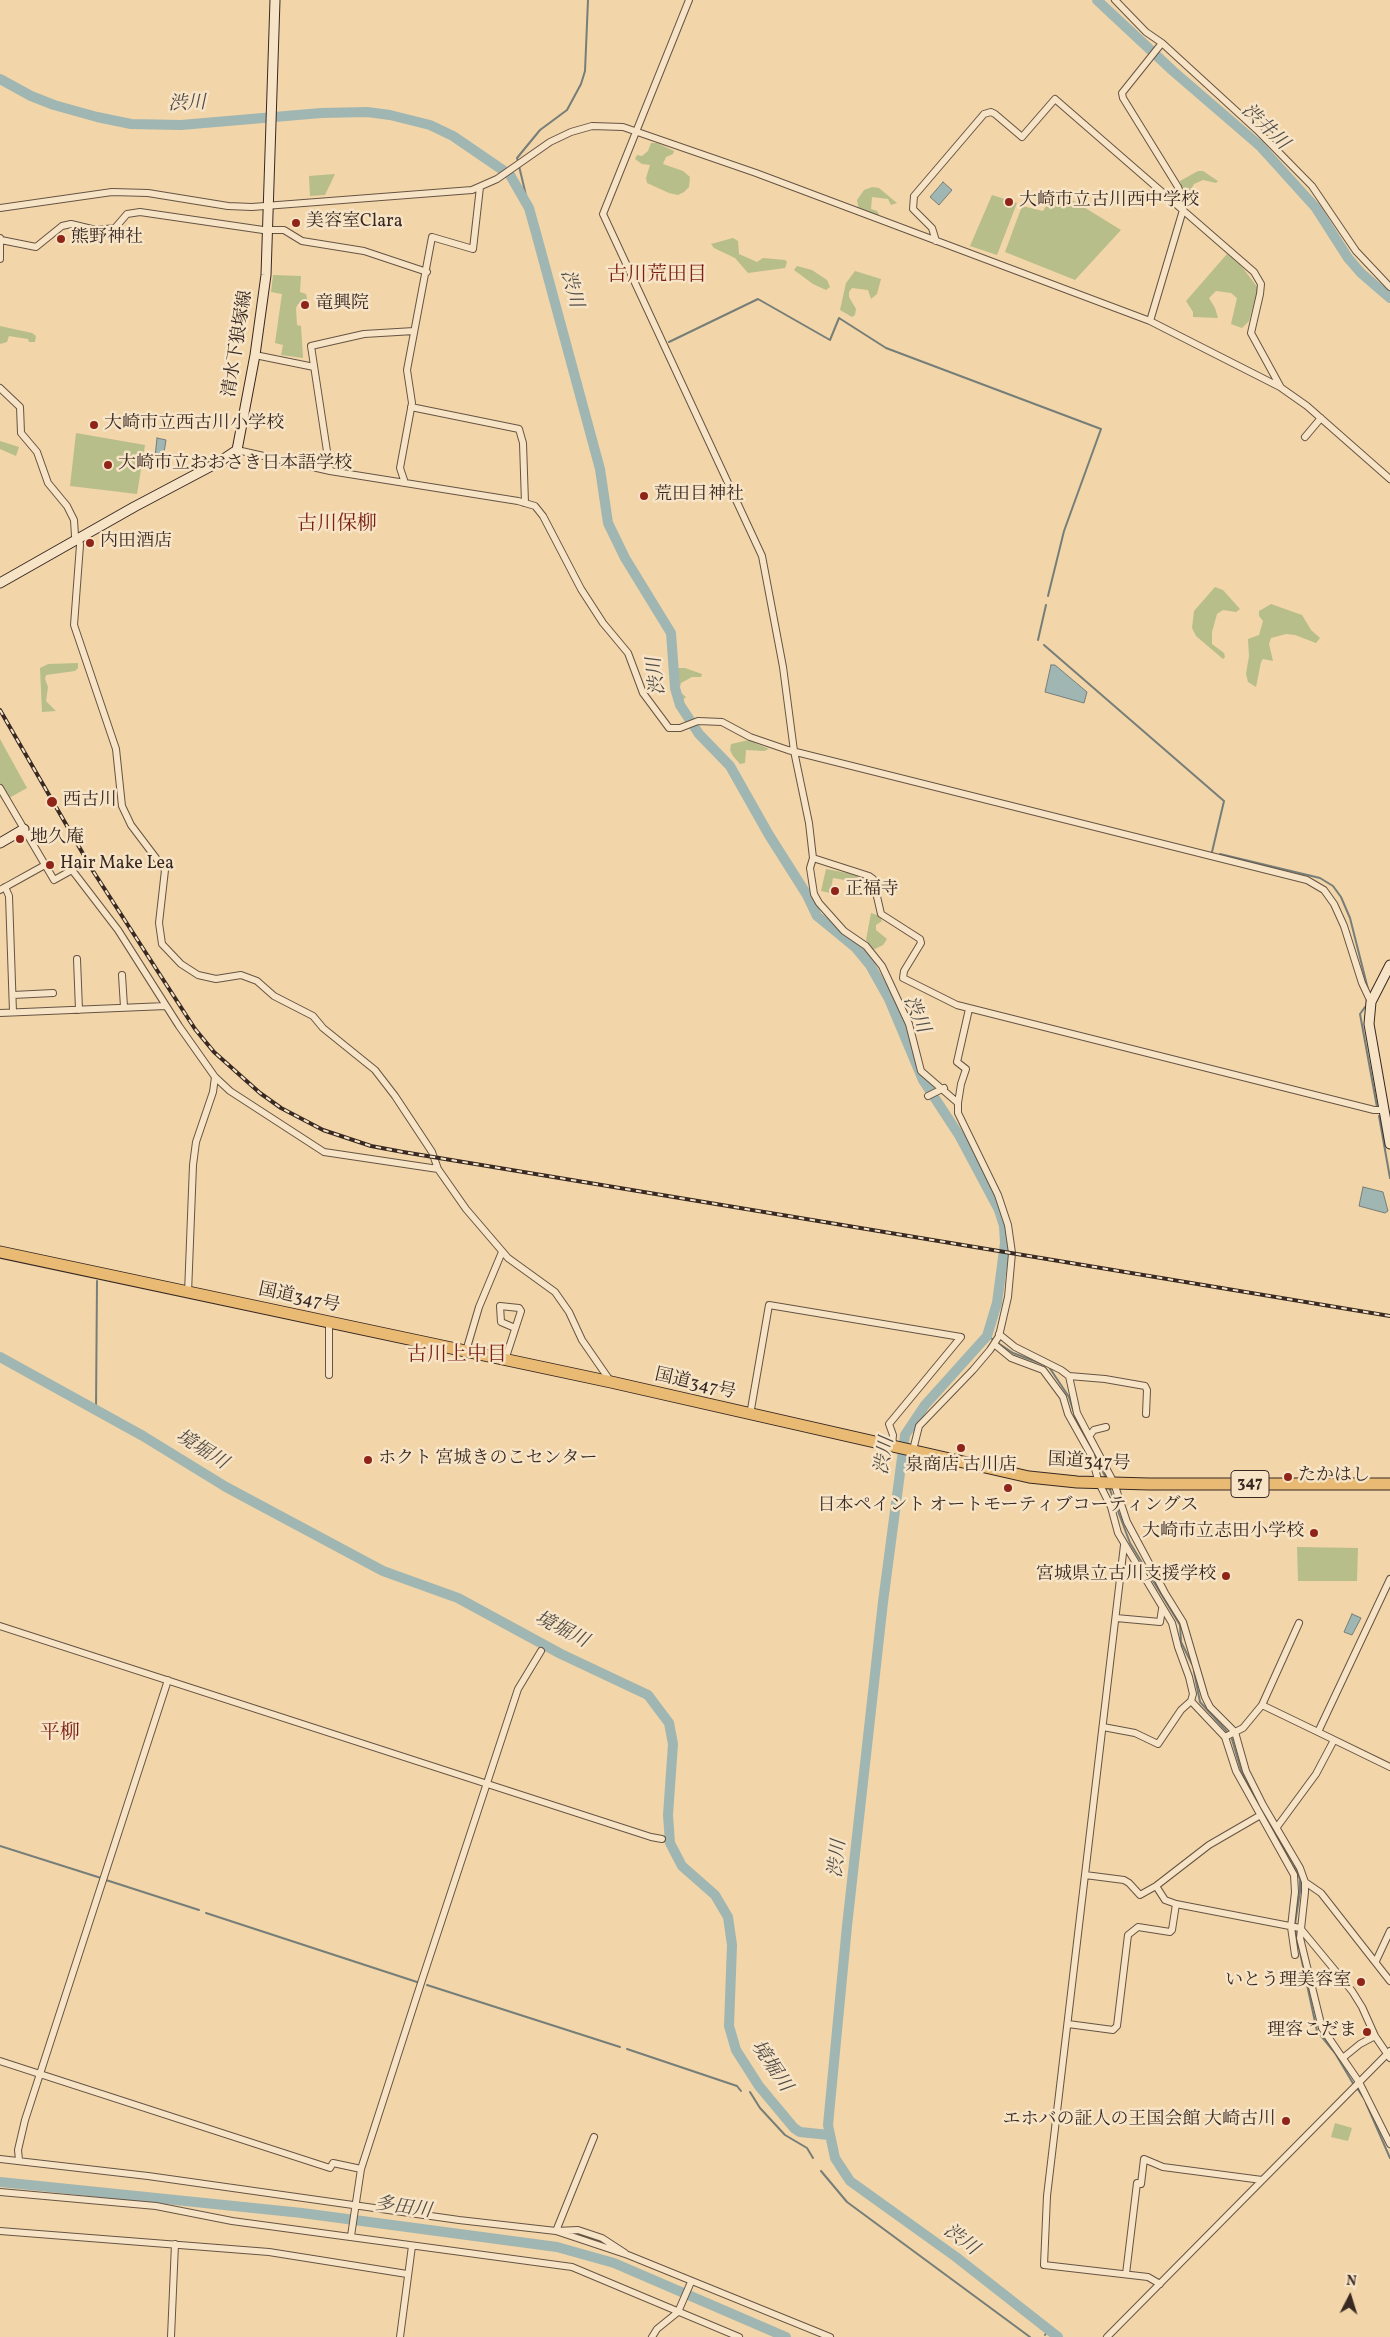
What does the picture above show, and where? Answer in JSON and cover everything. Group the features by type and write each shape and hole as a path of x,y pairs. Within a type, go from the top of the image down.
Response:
{"highway":[{"name":"国道347号","path":"0,1252 611,1382 1029,1477 1106,1483 1390,1484"}],"main road":[{"name":"清水下狼塚線","path":"237,450 255,355 266,275 275,0"},
{"path":"0,582 219,462 237,450"},
{"path":"0,843 24,829"},
{"path":"1390,965 1371,1002 1369,1024 1390,1144"}],"street":[{"path":"689,0 603,214 762,556 782,667 794,752 809,822 813,858 810,868 811,882 819,903 844,931 866,946 882,966 906,1015 922,1071 944,1088 958,1103"},
{"path":"1115,0 1160,45 1257,130 1312,186 1356,251 1390,287"},
{"path":"1150,321 1183,210 1178,187 1123,98 1124,88 1160,45"},
{"path":"936,242 932,228 913,209 912,200 919,190 984,114 991,112 995,114 1022,138 1055,99 1258,278 1260,294 1251,333 1280,387"},
{"path":"0,208 112,192 130,192 228,206 269,207 472,190 497,179 561,136 581,128 609,126 636,130 1150,321 1280,387 1321,418 1390,479"},
{"path":"405,483 400,468 411,407 407,370 427,272 432,237 473,249 480,187"},
{"path":"0,259 1,239 36,247 62,226 70,224 96,230 115,228 122,218 131,212 284,230 302,241 364,251 427,272"},
{"path":"330,470 311,346 364,334 414,331"},
{"path":"255,355 314,367"},
{"path":"0,388 20,407 21,433 37,452 48,483 72,515 75,536 79,538 74,625 116,749 122,806 130,825 165,870 159,923 162,944 181,964 198,975 216,979 241,975 249,978 274,996 313,1016 323,1028 379,1074 432,1152 438,1168 466,1209 497,1243 502,1252 555,1292 569,1312 582,1340 611,1382"},
{"path":"411,407 519,429 523,443 525,503"},
{"path":"1305,437 1321,418"},
{"path":"237,450 330,470 535,506 543,516 581,589 603,623 628,653 643,693 669,728 680,728 698,721 722,722 750,737 794,752 1307,880 1324,890 1334,904 1344,926 1362,983 1371,1002"},
{"path":"1,792 54,880 72,870 118,930 166,1006 215,1077 258,1110 324,1152 438,1168"},
{"path":"813,858 869,876 873,879 881,914 920,939 922,943 904,972 903,978 969,1009 1374,1110 1384,1110"},
{"path":"13,1012 9,896 3,889 45,865"},
{"path":"77,959 78,1010"},
{"path":"122,975 124,1008"},
{"path":"12,995 53,993"},
{"path":"0,1013 166,1006"},
{"path":"912,1449 919,1426 973,1370 997,1339 1008,1297 1012,1254 1008,1225 998,1195 958,1113 961,1084 966,1069 957,1062 969,1009"},
{"path":"188,1293 193,1165 196,1142 213,1092 215,1077"},
{"path":"928,1096 944,1088"},
{"path":"466,1351 476,1315 502,1252"},
{"path":"750,1415 768,1306 961,1337 889,1424 894,1435 894,1446"},
{"path":"329,1323 329,1375"},
{"path":"505,1360 515,1328"},
{"path":"997,1339 1061,1370 1069,1376 1105,1378 1144,1386 1148,1390 1146,1414"},
{"path":"997,1339 1011,1358 1043,1370 1056,1386 1063,1397 1068,1414 1164,1593 1183,1622 1205,1697 1230,1735 1294,1875 1295,1955"},
{"path":"1069,1376 1077,1413 1089,1436 1106,1483 1107,1496 1118,1533 1124,1545 1138,1563 1172,1624 1178,1647 1185,1662 1192,1694 1191,1701 1181,1710 1158,1744 1135,1733 1103,1727"},
{"path":"1089,1436 1094,1430 1106,1427"},
{"path":"1124,1545 1047,2196 1044,2265 1148,2277 1160,2284"},
{"path":"1318,1732 1390,1579"},
{"path":"1116,1618 1160,1622 1162,1609"},
{"path":"1230,1735 1251,1720 1262,1705 1299,1623"},
{"path":"0,1626 487,1783 651,1838 662,1839"},
{"path":"351,2235 362,2169 487,1783 518,1689 541,1651"},
{"path":"19,2160 18,2150 40,2074 168,1680"},
{"path":"1191,1701 1230,1735 1236,1771 1259,1816 1272,1828 1300,1868 1305,1882 1295,1927 1322,2028 1344,2058 1390,2144"},
{"path":"1262,1705 1390,1767"},
{"path":"1272,1828 1316,1774 1334,1740"},
{"path":"1085,1875 1124,1880 1140,1895 1156,1886 1192,1856 1259,1816"},
{"path":"1305,1882 1321,1893 1390,1981"},
{"path":"1107,2337 1389,2055 1375,2036 1362,2007 1352,1991 1295,1927 1176,1904 1165,1900 1156,1886"},
{"path":"1068,2024 1113,2030 1117,2026 1128,1935 1134,1928 1138,1927 1170,1932 1172,1930 1176,1904"},
{"path":"1376,1961 1390,1931"},
{"path":"1344,2058 1360,2044 1375,2036"},
{"path":"0,2061 330,2168 333,2163 362,2169"},
{"path":"556,2231 594,2137"},
{"path":"0,2159 19,2160 450,2219 556,2231 628,2256 691,2283 830,2337"},
{"path":"1126,2274 1137,2184 1140,2184 1144,2159 1164,2167 1262,2180"},
{"path":"0,2192 156,2206 232,2221 351,2235 412,2246 582,2269 739,2337"},
{"path":"0,2231 175,2244 301,2256 407,2274"},
{"path":"171,2337 175,2244"},
{"path":"400,2337 412,2246"},
{"path":"652,2337 657,2329 678,2310 691,2283"}],"green space":[{"path":"651,143 657,143 674,151 673,154 666,157 663,164 683,171 690,177 689,187 684,192 678,195 669,193 647,183 646,178 650,165 642,164 635,159 637,155 642,156 648,151"},
{"path":"1198,171 1203,171 1218,181 1216,183 1203,180 1194,184 1190,191 1194,201 1192,204 1185,206 1180,181"},
{"path":"335,174 325,195 310,196 309,176"},
{"path":"872,187 879,188 897,203 891,205 888,199 872,197 871,209 877,211 879,214 877,216 859,210 857,200 864,190"},
{"path":"1056,190 1121,230 1075,280 1005,252 1022,206 1043,211"},
{"path":"992,195 1017,203 997,255 970,246"},
{"path":"733,238 738,241 739,254 757,262 763,258 785,260 787,262 785,268 748,273 735,258 714,248 711,244"},
{"path":"1227,254 1242,267 1258,288 1249,321 1242,328 1231,324 1237,298 1231,293 1216,291 1209,298 1218,318 1193,317 1193,312 1186,301"},
{"path":"797,266 812,270 827,280 830,287 826,290 813,284 794,270"},
{"path":"855,271 881,279 877,294 871,299 868,290 852,288 849,292 849,297 856,309 855,315 852,317 840,310 846,283"},
{"path":"273,275 301,276 300,292 306,294 308,303 298,304 296,308 297,325 301,326 303,358 281,355 283,345 275,343 282,294 271,292"},
{"path":"0,326 32,333 36,336 35,342 9,336 7,342 0,344"},
{"path":"76,433 145,445 137,494 70,486"},
{"path":"0,441 19,447 16,456 0,449"},
{"path":"1215,587 1223,590 1240,609 1236,612 1223,610 1217,614 1212,632 1212,644 1224,653 1225,657 1223,659 1196,636 1192,628 1194,611"},
{"path":"1271,604 1302,615 1311,630 1320,638 1316,643 1295,635 1286,634 1271,638 1269,644 1273,661 1263,659 1261,662 1256,687 1248,682 1246,674 1249,656 1248,639 1259,635 1263,621 1259,616 1259,611"},
{"path":"78,663 78,668 75,671 46,675 45,679 48,687 46,701 56,711 42,712 40,668 48,664"},
{"path":"676,668 685,668 702,674 701,677 692,677 681,683 679,691 686,697 682,701 676,699 672,694 671,673"},
{"path":"0,739 27,788 9,798 0,783"},
{"path":"749,740 769,749 764,751 746,750 745,763 740,764 730,750 731,744"},
{"path":"826,869 858,875 856,882 833,878 830,893 821,891"},
{"path":"871,913 880,916 882,921 876,925 876,930 887,939 883,945 873,950 866,940"},
{"path":"1297,1547 1358,1548 1357,1581 1298,1581"},
{"path":"1335,2123 1352,2128 1348,2141 1331,2137"}],"water":[{"path":"943,182 952,190 939,205 930,197"},
{"path":"157,438 166,440 163,459 155,457"},
{"path":"1051,665 1055,665 1087,692 1084,703 1045,692"},
{"path":"1363,1187 1383,1192 1388,1211 1385,1213 1359,1206"},
{"path":"1352,1614 1361,1618 1352,1635 1344,1632"}],"waterway":[{"path":"518,161 517,158 540,130 567,110 581,84 585,71 588,0"},
{"name":"渋井川","path":"1097,0 1173,71 1260,146 1316,208 1348,258 1361,273 1390,298"},
{"name":"渋川","path":"0,79 31,96 54,105 131,124 181,125 321,113 367,112 390,115 430,125 453,136 510,175 529,208 600,469 608,523 625,558 671,633 675,688 680,705 699,734 730,766 769,835 807,895 817,916 856,948 870,965 889,999 923,1080 959,1135 999,1210 1004,1226 1005,1243 997,1303 987,1336 925,1405 905,1435 883,1602 847,1926 828,2125 835,2158 850,2181 956,2257 1058,2337"},
{"path":"519,166 529,208"},
{"path":"669,342 758,299 830,340 839,318 886,348 1101,429 1064,531 1048,596"},
{"path":"1038,640 1046,605"},
{"path":"1044,645 1224,801 1212,852"},
{"path":"1220,854 1320,878 1333,886 1341,897 1350,918 1368,989"},
{"path":"1365,1007 1360,1014 1377,1107"},
{"path":"1379,1116 1390,1178"},
{"path":"96,1410 97,1281"},
{"path":"987,1336 994,1340"},
{"path":"998,1343 1013,1353 1045,1365"},
{"name":"境堀川","path":"0,1357 143,1436 226,1487 383,1571 458,1598 561,1654 648,1695 669,1723 673,1744 668,1815 670,1843 682,1866 715,1895 728,1917 732,1945 729,2026 736,2050 759,2086 794,2128 800,2132 829,2135"},
{"path":"1049,1367 1069,1397 1076,1420 1090,1444"},
{"path":"1093,1451 1106,1478"},
{"path":"1109,1487 1130,1543 1180,1625 1181,1642 1192,1664"},
{"path":"1194,1671 1200,1702 1231,1736 1241,1770 1259,1805"},
{"path":"1262,1812 1293,1863 1300,1879 1295,1924"},
{"path":"0,1846 101,1878"},
{"path":"106,1880 199,1910"},
{"path":"206,1913 417,1982"},
{"path":"1295,1929 1317,2031 1335,2053 1354,2085"},
{"path":"427,1985 620,2047"},
{"path":"627,2049 737,2086 741,2091"},
{"path":"1357,2088 1363,2097"},
{"path":"750,2092 760,2108 785,2135 807,2148 813,2158"},
{"path":"1366,2103 1390,2158"},
{"path":"821,2171 847,2202 1030,2337"},
{"name":"多田川","path":"0,2182 302,2213 557,2247 614,2263 786,2337"},
{"name":"渋川","path":"1045,2335 1049,2329"}],"railway":[{"path":"0,710 93,871 195,1029 214,1052 260,1093 281,1108 323,1130 371,1146 403,1152 1390,1316"}],"place":[{"name":"大崎市立古川西中学校","path":"1009,202"},
{"name":"美容室Clara","path":"296,223"},
{"name":"熊野神社","path":"61,239"},
{"name":"竜興院","path":"305,305"},
{"name":"大崎市立西古川小学校","path":"94,425"},
{"name":"大崎市立おおさき日本語学校","path":"108,465"},
{"name":"荒田目神社","path":"644,496"},
{"name":"内田酒店","path":"90,543"},
{"name":"西古川","path":"52,802"},
{"name":"地久庵","path":"20,839"},
{"name":"Hair Make Lea","path":"50,865"},
{"name":"正福寺","path":"835,891"},
{"name":"泉商店 古川店","path":"961,1448"},
{"name":"ホクト 宮城きのこセンター","path":"368,1460"},
{"name":"たかはし","path":"1288,1477"},
{"name":"日本ペイント オートモーティブコーティングス","path":"1008,1488"},
{"name":"大崎市立志田小学校","path":"1314,1533"},
{"name":"宮城県立古川支援学校","path":"1226,1576"},
{"name":"いとう理美容室","path":"1361,1982"},
{"name":"理容こだま","path":"1367,2032"},
{"name":"エホバの証人の王国会館 大崎古川","path":"1286,2121"}],"district":[{"name":"古川荒田目","path":"657,276"},
{"name":"古川保柳","path":"337,525"},
{"name":"古川上中目","path":"457,1356"},
{"name":"平柳","path":"60,1734"}]}
